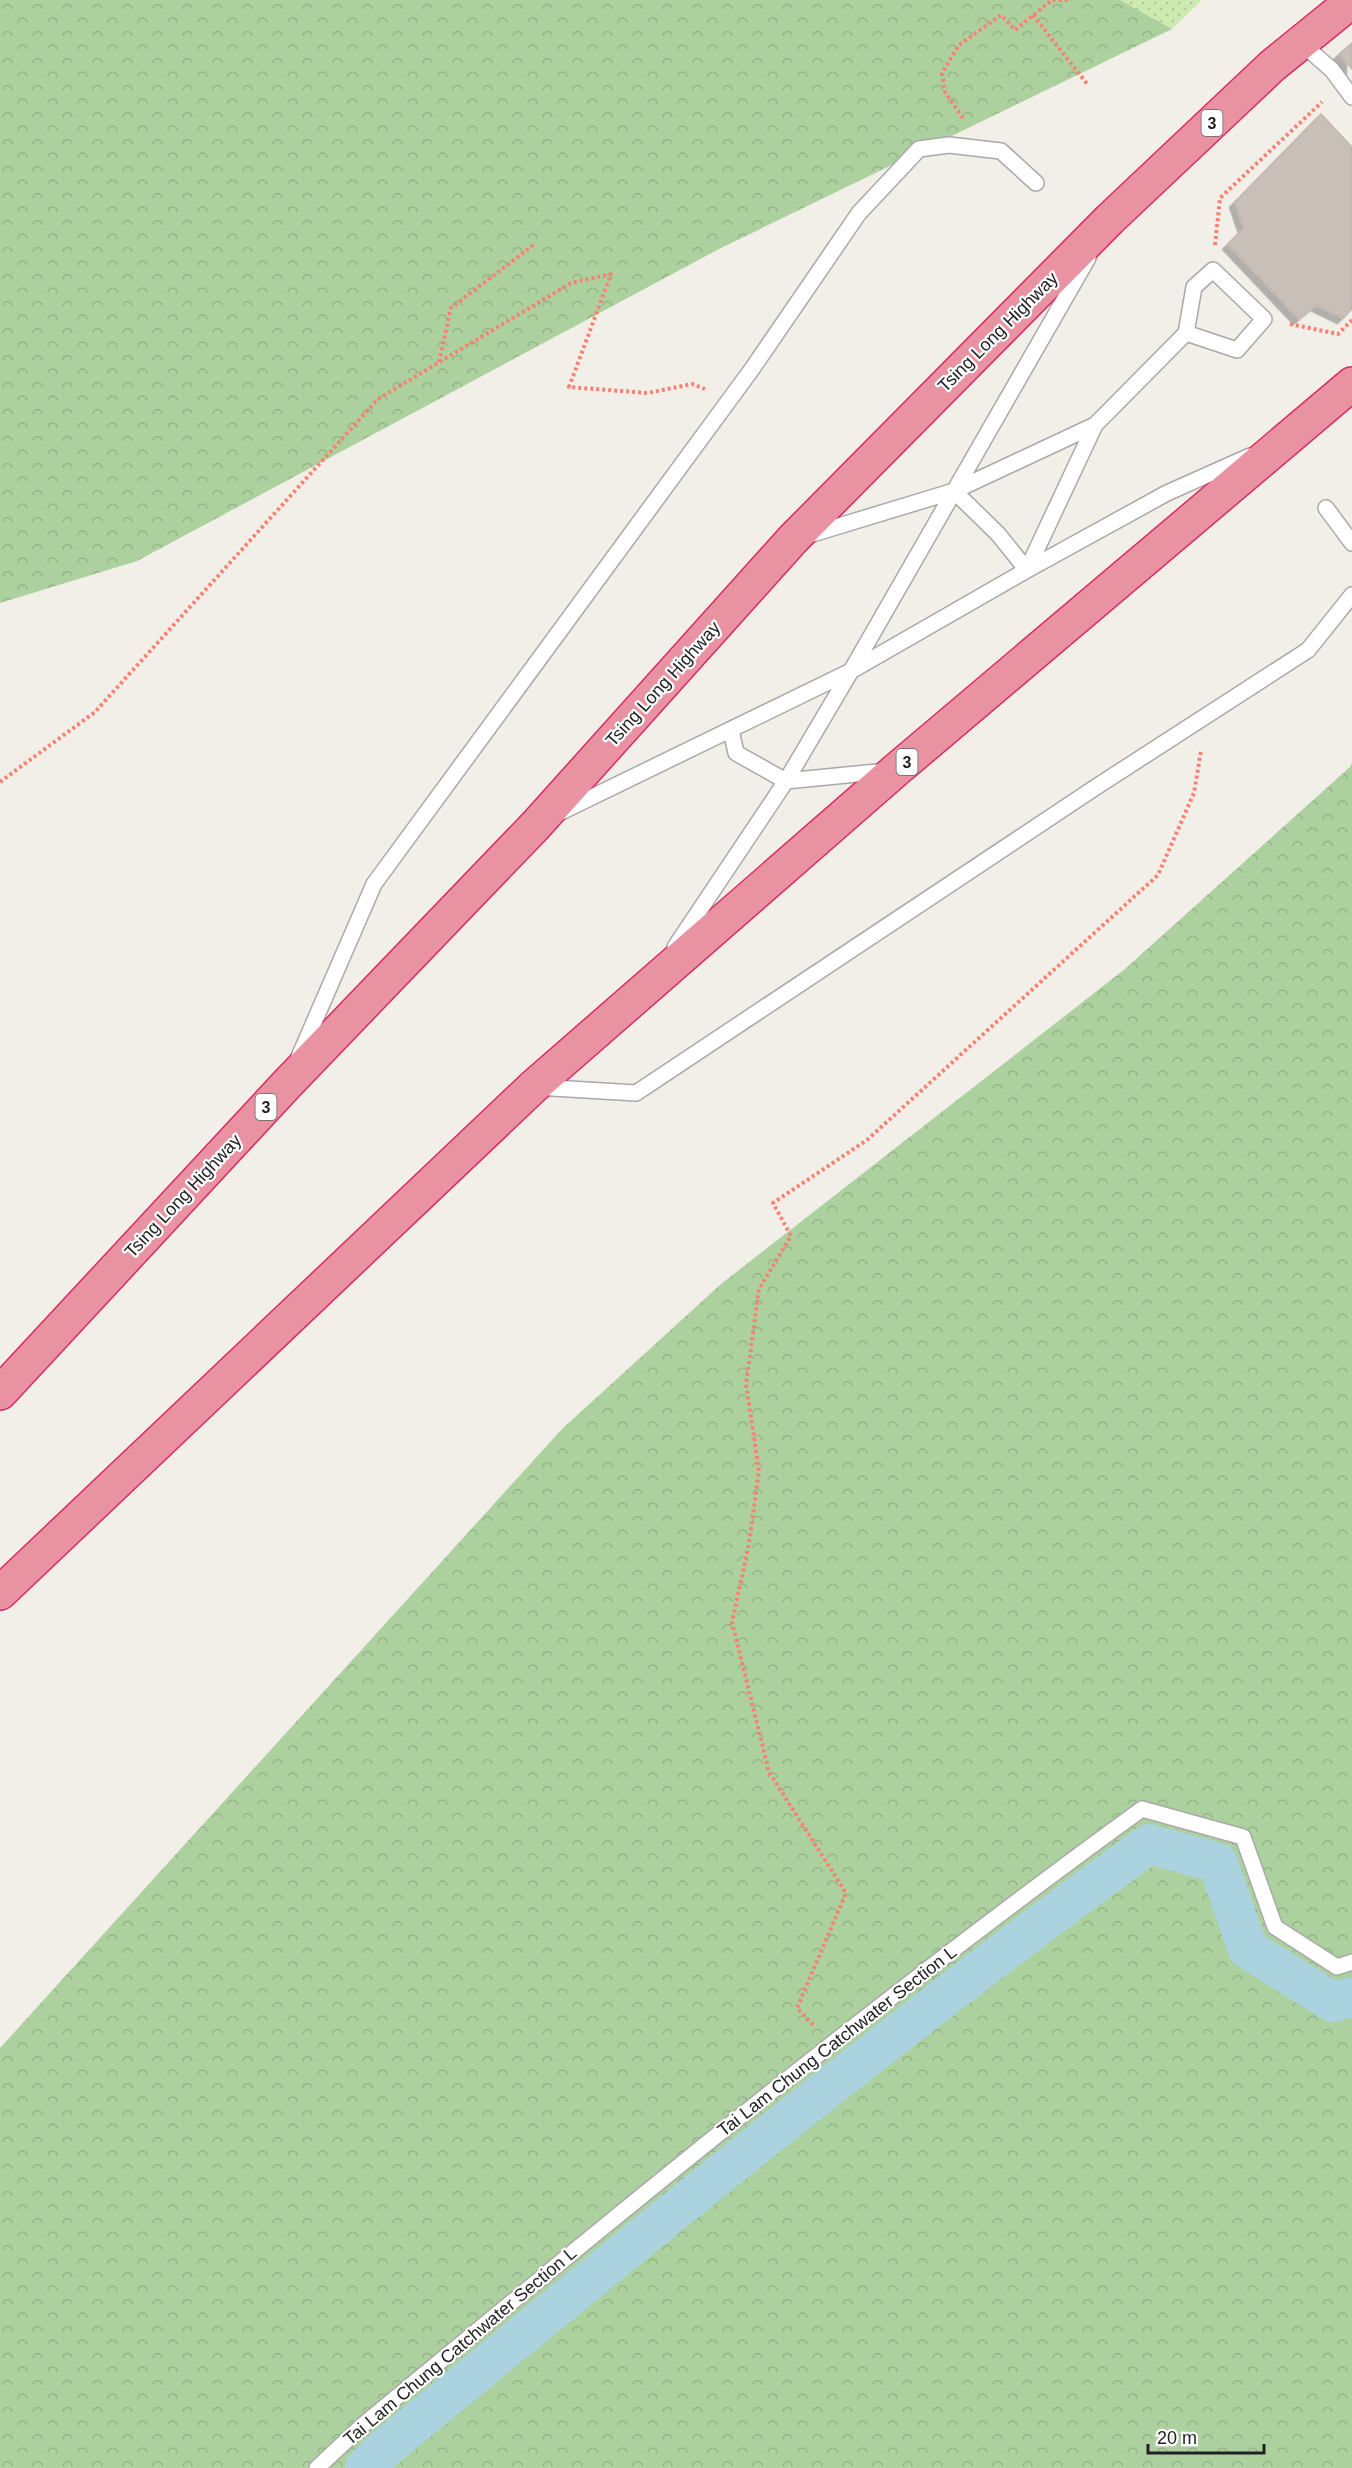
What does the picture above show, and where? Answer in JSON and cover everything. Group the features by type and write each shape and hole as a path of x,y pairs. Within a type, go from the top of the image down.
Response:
{"highway":[{"name":"Tsing Long Highway","path":"0,1393 287,1084 536,825 793,540 1110,219 1272,66 1352,1"},
{"name":"3","path":"0,1593 533,1087 896,770 1352,384"}],"lane":[{"path":"1300,42 1332,70 1352,97"},
{"path":"287,1084 374,884 752,369 860,213 919,149 949,145 1001,152 1036,183"},
{"path":"653,980 786,781 1110,219"},
{"path":"1027,570 1095,425 1186,333 1194,287 1213,270 1264,319 1237,350 1186,333"},
{"path":"793,540 954,492 1095,425"},
{"path":"536,825 851,671 1167,493 1285,441"},
{"path":"954,492 998,534 1027,570"},
{"path":"1326,508 1352,543"},
{"path":"533,1087 636,1093 1096,787 1308,650 1352,595"},
{"path":"731,729 736,753 786,781 896,770"},
{"name":"Tai Lam Chung Catchwater Section L","path":"317,2468 363,2425 660,2180 1031,1889 1142,1809 1243,1837 1275,1928 1337,1967 1352,1962"}],"path":[{"path":"984,149 945,92 942,73 959,45 1001,15 1015,30 1052,0 1071,0"},
{"path":"1033,15 1088,85"},
{"path":"1213,270 1220,198 1328,97"},
{"path":"439,363 451,308 536,243"},
{"path":"0,782 95,712 378,399 571,283 611,274 570,387 648,393 692,384"},
{"path":"1264,319 1338,334 1352,320"},
{"path":"832,2045 796,2008 846,1893 769,1772 732,1622 749,1544 759,1471 746,1384 759,1289 791,1236 773,1203 867,1140 1158,875 1194,794"}],"green space":[{"path":"0,0 1120,0 1172,29 719,249 137,561 0,603"},
{"path":"1120,0 1202,0 1172,29"},
{"path":"1352,763 1352,2468 0,2468 0,2048 562,1429 721,1284 1125,969"}],"building":[{"path":"1352,43 1352,69 1339,54"},
{"path":"1321,114 1352,147 1352,309 1343,318 1316,305 1299,319 1228,244 1244,228 1235,202"}],"waterway":[{"path":"365,2468 384,2449 572,2294 762,2141 954,1990 1149,1844 1218,1863 1248,1949 1333,2002 1352,1997"}]}
